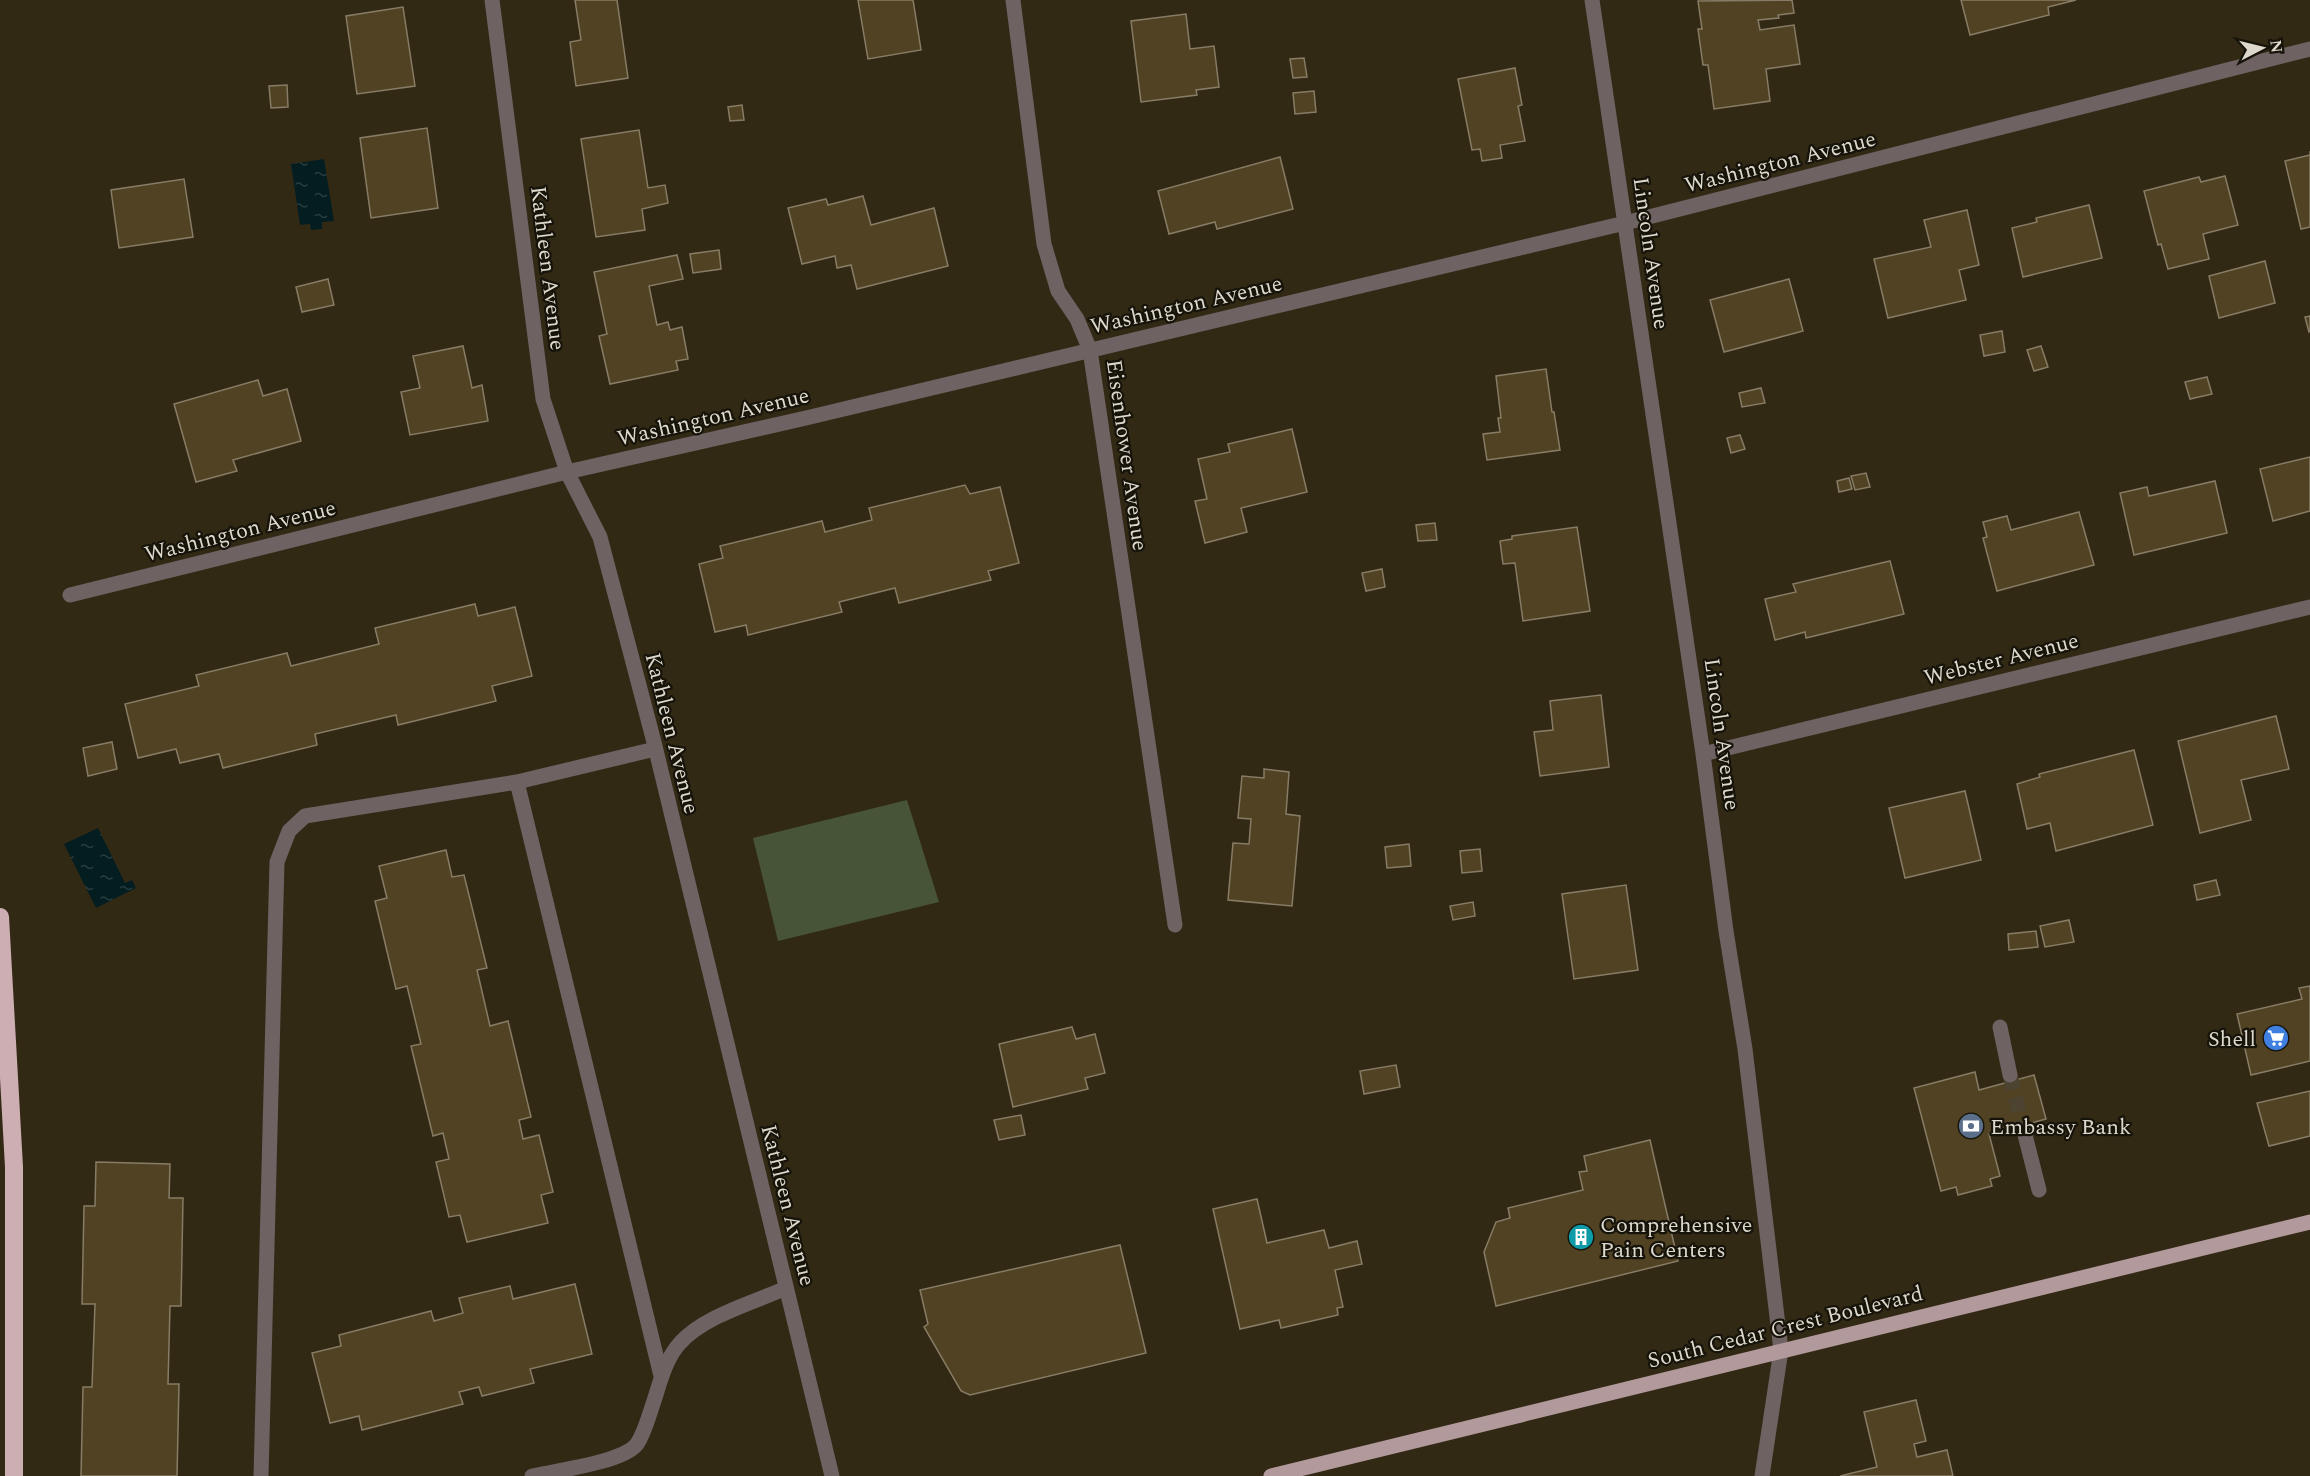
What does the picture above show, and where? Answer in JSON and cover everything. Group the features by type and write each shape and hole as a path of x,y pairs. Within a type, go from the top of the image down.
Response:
{"highway":[{"path":"0,917 14,1167 14,1476"}],"main road":[{"name":"South Cedar Crest Boulevard","path":"1271,1476 2310,1222"}],"street":[{"name":"Kathleen Avenue","path":"492,0 543,399 567,472 600,537 655,749 832,1476"},
{"name":"Eisenhower Avenue","path":"1013,0 1044,244 1058,291 1077,319 1090,350 1175,925"},
{"name":"Lincoln Avenue","path":"1592,0 1745,1049 1781,1350 1762,1476"},
{"name":"Washington Avenue","path":"70,595 567,472 1625,224 2310,49"},
{"name":"Webster Avenue","path":"1703,754 2310,607"},
{"path":"261,1476 277,862 289,831 306,816 518,782 655,749"},
{"path":"518,782 661,1376"},
{"path":"2000,1027 2010,1075"},
{"path":"2024,1131 2039,1190"},
{"path":"532,1476 615,1458 636,1446 646,1425 661,1376 679,1344 697,1328 786,1288"}],"green space":[{"path":"907,800 939,902 778,941 753,838"}],"water":[{"path":"324,159 334,221 322,222 322,229 311,230 310,224 300,225 291,164"},
{"path":"98,828 125,883 132,880 136,888 96,908 64,844"}],"building":[{"path":"575,0 617,0 628,78 576,86 570,42 581,40"},
{"path":"858,0 913,0 921,50 868,59"},
{"path":"1792,0 1794,13 1778,15 1779,18 1758,20 1760,30 1794,25 1800,64 1766,69 1770,101 1714,109 1708,65 1703,65 1698,29 1702,29 1698,1"},
{"path":"1961,0 2076,0 2048,7 2049,15 1970,35"},
{"path":"403,7 415,86 357,94 346,16"},
{"path":"1186,14 1190,49 1214,46 1219,87 1196,90 1197,95 1141,102 1131,21"},
{"path":"1304,58 1307,77 1293,78 1290,59"},
{"path":"1515,68 1522,105 1518,106 1525,141 1500,145 1502,158 1482,161 1480,149 1472,150 1458,79"},
{"path":"287,85 288,107 271,108 269,86"},
{"path":"1314,91 1316,112 1295,114 1293,93"},
{"path":"742,105 744,120 730,121 728,107"},
{"path":"427,128 438,208 371,218 360,138"},
{"path":"639,130 648,188 665,185 668,203 642,209 645,230 596,237 581,139"},
{"path":"2310,155 2310,227 2301,229 2285,161"},
{"path":"1280,157 1293,209 1217,229 1215,222 1169,234 1158,191"},
{"path":"2225,176 2238,225 2203,234 2209,259 2168,269 2161,244 2158,245 2144,191 2199,177 2201,182"},
{"path":"184,179 193,237 119,248 111,190"},
{"path":"863,196 871,225 934,208 948,266 857,289 851,265 837,268 835,256 802,264 788,208 826,199 828,205"},
{"path":"2089,205 2102,258 2023,277 2012,228 2037,222 2036,218"},
{"path":"1967,210 1979,265 1959,270 1966,300 1888,318 1874,259 1931,247 1924,220"},
{"path":"719,250 721,269 693,273 690,254"},
{"path":"677,255 683,279 649,286 657,325 668,322 670,330 682,327 688,359 676,361 678,370 610,384 599,336 607,334 594,272"},
{"path":"2265,261 2275,303 2219,318 2209,276"},
{"path":"328,279 334,305 302,312 296,287"},
{"path":"1789,279 1803,331 1724,352 1710,300"},
{"path":"2310,316 2310,331 2309,332 2305,317"},
{"path":"2002,331 2005,352 1984,356 1980,335"},
{"path":"463,346 472,388 482,385 488,421 410,435 401,392 420,388 413,356"},
{"path":"2041,346 2048,367 2034,371 2027,350"},
{"path":"1546,369 1560,450 1487,460 1483,434 1500,432 1498,418 1501,418 1496,376"},
{"path":"2207,377 2212,394 2190,399 2185,382"},
{"path":"258,380 263,396 287,389 301,441 233,460 237,471 196,482 174,404"},
{"path":"1761,388 1765,403 1742,407 1739,393"},
{"path":"1292,429 1307,492 1241,508 1247,532 1205,543 1195,501 1207,499 1198,459 1230,452 1228,444"},
{"path":"1740,435 1745,449 1731,453 1727,438"},
{"path":"2310,457 2310,511 2273,521 2260,469"},
{"path":"1866,473 1870,487 1855,490 1851,476"},
{"path":"1849,478 1852,489 1839,492 1837,481"},
{"path":"2215,481 2227,533 2134,555 2120,493 2147,487 2149,496"},
{"path":"965,485 970,494 1000,487 1019,563 988,571 991,580 899,603 895,588 839,602 842,612 748,635 746,625 715,632 699,564 723,558 720,546 822,521 825,532 872,520 869,508"},
{"path":"2079,512 2094,565 1997,591 1983,538 1987,537 1983,522 2007,516 2011,530"},
{"path":"1435,523 1437,540 1418,541 1416,525"},
{"path":"1577,527 1590,611 1523,621 1515,563 1503,564 1500,541 1512,539 1512,536"},
{"path":"1890,561 1904,614 1806,638 1805,632 1775,640 1765,599 1796,592 1793,584"},
{"path":"1382,569 1385,587 1366,591 1362,573"},
{"path":"475,604 478,616 515,607 532,676 492,686 496,701 398,725 396,715 315,734 317,745 223,768 219,754 180,763 176,749 138,758 125,704 199,686 196,675 287,653 291,666 379,644 375,628"},
{"path":"1601,695 1609,767 1540,776 1534,732 1553,730 1550,701"},
{"path":"2276,716 2289,769 2241,780 2251,820 2200,833 2178,741"},
{"path":"112,742 117,769 88,776 83,748"},
{"path":"2134,750 2153,825 2056,851 2050,823 2027,829 2017,784 2040,777 2039,774"},
{"path":"1264,769 1289,772 1286,814 1300,816 1292,906 1228,900 1233,843 1249,844 1251,819 1238,818 1242,776 1264,778"},
{"path":"1965,791 1981,860 1905,878 1889,808"},
{"path":"1409,844 1411,866 1387,868 1385,847"},
{"path":"1480,849 1482,871 1462,873 1460,851"},
{"path":"446,850 452,877 464,875 487,968 477,970 490,1026 508,1021 531,1117 519,1120 523,1139 539,1135 553,1192 541,1195 548,1223 467,1242 460,1215 449,1217 436,1162 449,1159 443,1133 433,1136 411,1046 421,1044 407,986 396,989 375,901 387,898 379,866"},
{"path":"2216,880 2220,895 2197,900 2194,885"},
{"path":"1626,885 1638,970 1574,979 1562,894"},
{"path":"1473,902 1475,916 1453,920 1450,906"},
{"path":"2069,920 2074,942 2045,947 2040,926"},
{"path":"2036,931 2038,947 2009,950 2008,934"},
{"name":"Shell","path":"2310,986 2310,1061 2251,1075 2237,1014 2302,999 2299,988"},
{"path":"1072,1027 1076,1039 1095,1034 1105,1073 1085,1078 1088,1089 1013,1107 999,1044"},
{"path":"1396,1065 1400,1087 1364,1094 1360,1071"},
{"name":"Embassy Bank","path":"1975,1072 1979,1090 2034,1075 2046,1119 1989,1134 2000,1176 1990,1179 1992,1186 1958,1195 1956,1187 1941,1191 1914,1088"},
{"name":"Shell","path":"2310,1091 2310,1136 2269,1146 2257,1103"},
{"path":"1021,1115 1025,1135 999,1140 994,1120"},
{"name":"Comprehensive Pain Centers","path":"1650,1140 1678,1261 1496,1306 1484,1252 1496,1222 1510,1218 1508,1208 1583,1190 1579,1172 1587,1171 1584,1156"},
{"path":"96,1162 170,1164 169,1198 183,1198 181,1306 170,1306 168,1384 179,1384 177,1476 81,1476 83,1387 92,1387 95,1304 82,1304 84,1206 95,1206"},
{"path":"1257,1199 1267,1243 1324,1230 1329,1248 1357,1241 1362,1264 1335,1270 1343,1307 1337,1308 1338,1315 1281,1328 1279,1320 1240,1329 1213,1209"},
{"path":"1120,1245 1146,1353 970,1395 961,1391 924,1327 928,1324 920,1290"},
{"path":"575,1284 592,1354 530,1369 534,1383 482,1396 479,1387 459,1392 463,1404 362,1430 359,1416 330,1423 312,1353 341,1346 339,1335 431,1311 434,1321 463,1313 459,1298 510,1286 513,1299"},
{"path":"1916,1400 1926,1441 1914,1444 1917,1457 1947,1450 1953,1476 1840,1476 1877,1467 1864,1412"}],"tunnel":[{"path":"2010,1075 2024,1131"}],"place":[{"name":"Shell","path":"2276,1038"},
{"name":"Embassy Bank","path":"1971,1126"},
{"name":"Comprehensive Pain Centers","path":"1581,1237"}]}
